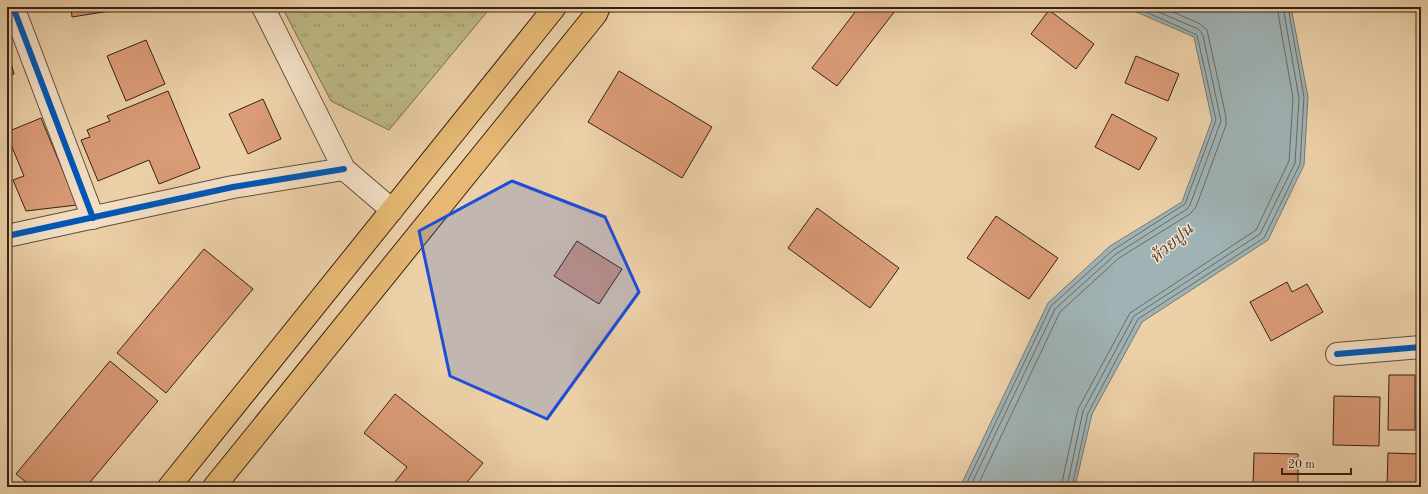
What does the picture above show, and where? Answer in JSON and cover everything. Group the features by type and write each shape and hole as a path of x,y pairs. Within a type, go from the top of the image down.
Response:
{"main road":[{"path":"169,487 555,7"},
{"path":"219,482 596,14 599,7"}],"street":[{"path":"13,7 93,218"},
{"path":"263,7 344,169 392,210"},
{"path":"7,236 233,186 344,169"},
{"path":"1337,354 1421,347"}],"highlighted area":[{"path":"512,181 605,217 639,292 547,419 450,376 419,231"}],"green space":[{"path":"282,7 491,7 389,130 331,101"}],"water":[{"name":"ห้วยปูน","path":"1125,7 1291,7 1308,97 1304,165 1268,240 1142,322 1092,414 1075,487 960,487 1048,303 1110,246 1182,202 1212,120 1194,37"}],"building":[{"path":"71,7 115,7 116,10 72,17"},
{"path":"859,7 898,7 837,86 812,68"},
{"path":"1049,10 1094,44 1076,69 1031,34"},
{"path":"146,40 165,84 126,101 107,56"},
{"path":"7,48 14,74 7,76"},
{"path":"1136,56 1179,74 1168,101 1125,83"},
{"path":"619,71 712,127 682,178 588,122"},
{"path":"168,91 200,168 159,184 149,160 98,181 81,140 90,137 87,130 110,121 107,116"},
{"path":"263,99 281,139 248,154 229,114"},
{"path":"1112,114 1157,138 1139,170 1095,147"},
{"path":"41,118 77,205 26,211 13,180 24,176 7,132"},
{"path":"817,208 899,268 870,308 788,248"},
{"path":"996,216 1058,258 1029,299 967,258"},
{"path":"577,241 622,269 599,304 554,276"},
{"path":"204,249 253,289 166,393 117,353"},
{"path":"1287,282 1292,292 1307,284 1323,312 1271,341 1250,302"},
{"path":"110,361 158,401 86,487 32,487 16,474"},
{"path":"1389,375 1415,375 1415,430 1388,430"},
{"path":"395,394 483,463 463,487 391,487 407,467 364,433"},
{"path":"1334,396 1380,397 1379,446 1333,445"},
{"path":"1254,453 1298,454 1298,487 1253,487"},
{"path":"1388,453 1421,454 1421,487 1387,487"},
{"path":"1344,485 1366,486 1366,487 1344,487"}],"cycle path":[{"path":"13,7 93,218"},
{"path":"7,236 233,187 344,169"},
{"path":"1337,354 1421,347"}]}
